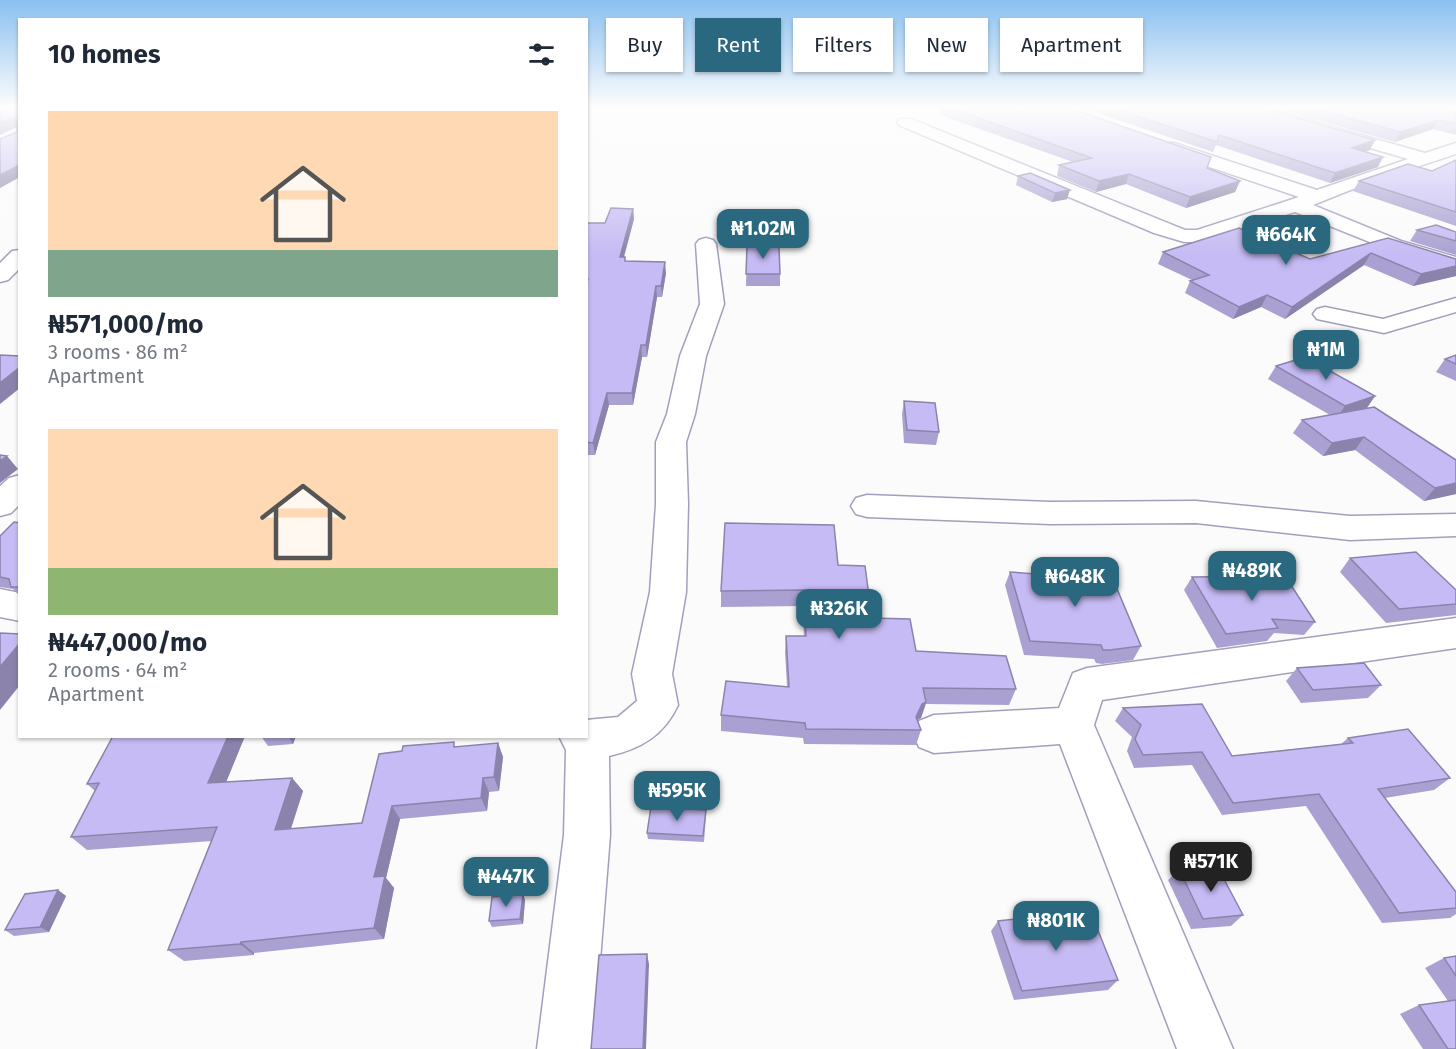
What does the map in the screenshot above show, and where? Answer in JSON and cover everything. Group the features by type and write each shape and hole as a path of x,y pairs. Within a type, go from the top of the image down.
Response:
{"street":[{"path":"988,157 1161,230 1184,236 1198,236 1296,205 1315,196 1432,157"},
{"path":"1199,157 1315,196"},
{"path":"1419,157 1426,159"},
{"path":"1296,205 1394,245 1456,264"},
{"path":"565,1049 587,835 587,747 582,739 626,734 645,723 658,705 651,674 668,592 672,504 671,442 681,414 693,356 712,304 706,244"},
{"path":"0,254 18,255"},
{"path":"0,275 18,257"},
{"path":"1324,314 1384,326 1456,305"},
{"path":"0,505 18,487"},
{"path":"867,506 1051,513 1196,512 1350,528 1456,525"},
{"path":"0,603 18,607"},
{"path":"1205,1049 1073,725 1087,685 1456,633"},
{"path":"934,734 1073,725"}],"building":[{"path":"0,157 18,157 18,166 0,175"},
{"path":"1089,157 1211,157 1207,168 1240,181 1190,197 1129,174 1099,181 1059,165 1092,158"},
{"path":"1286,157 1383,157 1335,173"},
{"path":"1456,160 1456,212 1359,181 1408,164 1432,171"},
{"path":"1030,173 1070,190 1055,193 1018,176"},
{"path":"611,208 633,209 620,257 625,257 625,261 665,262 661,286 656,286 646,345 641,345 632,393 607,393 593,443 588,442 588,223 605,223"},
{"path":"1436,225 1456,232 1456,241 1417,230"},
{"path":"1239,228 1310,259 1388,238 1456,259 1456,266 1421,274 1371,253 1292,307 1267,295 1239,307 1190,281 1209,275 1163,252"},
{"path":"747,246 779,247 780,274 746,274"},
{"path":"0,355 18,356 18,369 0,383"},
{"path":"1456,355 1456,364 1445,359"},
{"path":"1305,357 1375,396 1345,406 1276,366"},
{"path":"904,401 935,403 939,432 907,430"},
{"path":"1374,407 1456,460 1456,483 1435,488 1364,437 1332,443 1302,420"},
{"path":"14,522 18,523 18,587 11,587 9,579 0,577 0,536"},
{"path":"725,523 834,525 838,565 865,566 872,618 910,619 916,651 1006,656 1016,689 923,688 926,702 922,704 916,717 921,730 806,729 805,723 721,715 726,681 789,687 786,636 806,636 804,590 721,591"},
{"path":"1416,552 1456,590 1456,604 1399,609 1350,558"},
{"path":"1072,563 1107,565 1141,646 1103,650 1101,645 1030,641 1010,572 1077,577"},
{"path":"1285,576 1315,622 1272,619 1278,628 1226,634 1192,577"},
{"path":"0,633 18,634 18,645 0,667"},
{"path":"1364,663 1381,685 1313,690 1297,668"},
{"path":"1202,704 1232,756 1353,743 1348,738 1408,729 1450,778 1378,789 1456,892 1456,908 1399,913 1319,794 1233,803 1202,752 1143,755 1135,739 1141,725 1123,708"},
{"path":"112,738 227,738 208,783 292,778 275,830 362,823 379,754 402,751 403,746 454,742 454,747 498,743 494,777 483,778 481,798 392,806 374,877 385,876 374,928 241,942 240,944 168,950 217,827 71,837 99,783 87,784"},
{"path":"651,807 706,810 703,836 647,833"},
{"path":"1217,866 1243,915 1203,919 1179,869"},
{"path":"58,890 40,927 5,930 25,894"},
{"path":"523,894 520,919 489,921 492,897"},
{"path":"1077,912 1084,930 1097,928 1118,980 1022,991 998,921"},
{"path":"647,954 643,1049 591,1049 599,955"},
{"path":"1456,956 1456,976 1444,958"},
{"path":"1456,1000 1456,1049 1448,1049 1419,1005"}]}
